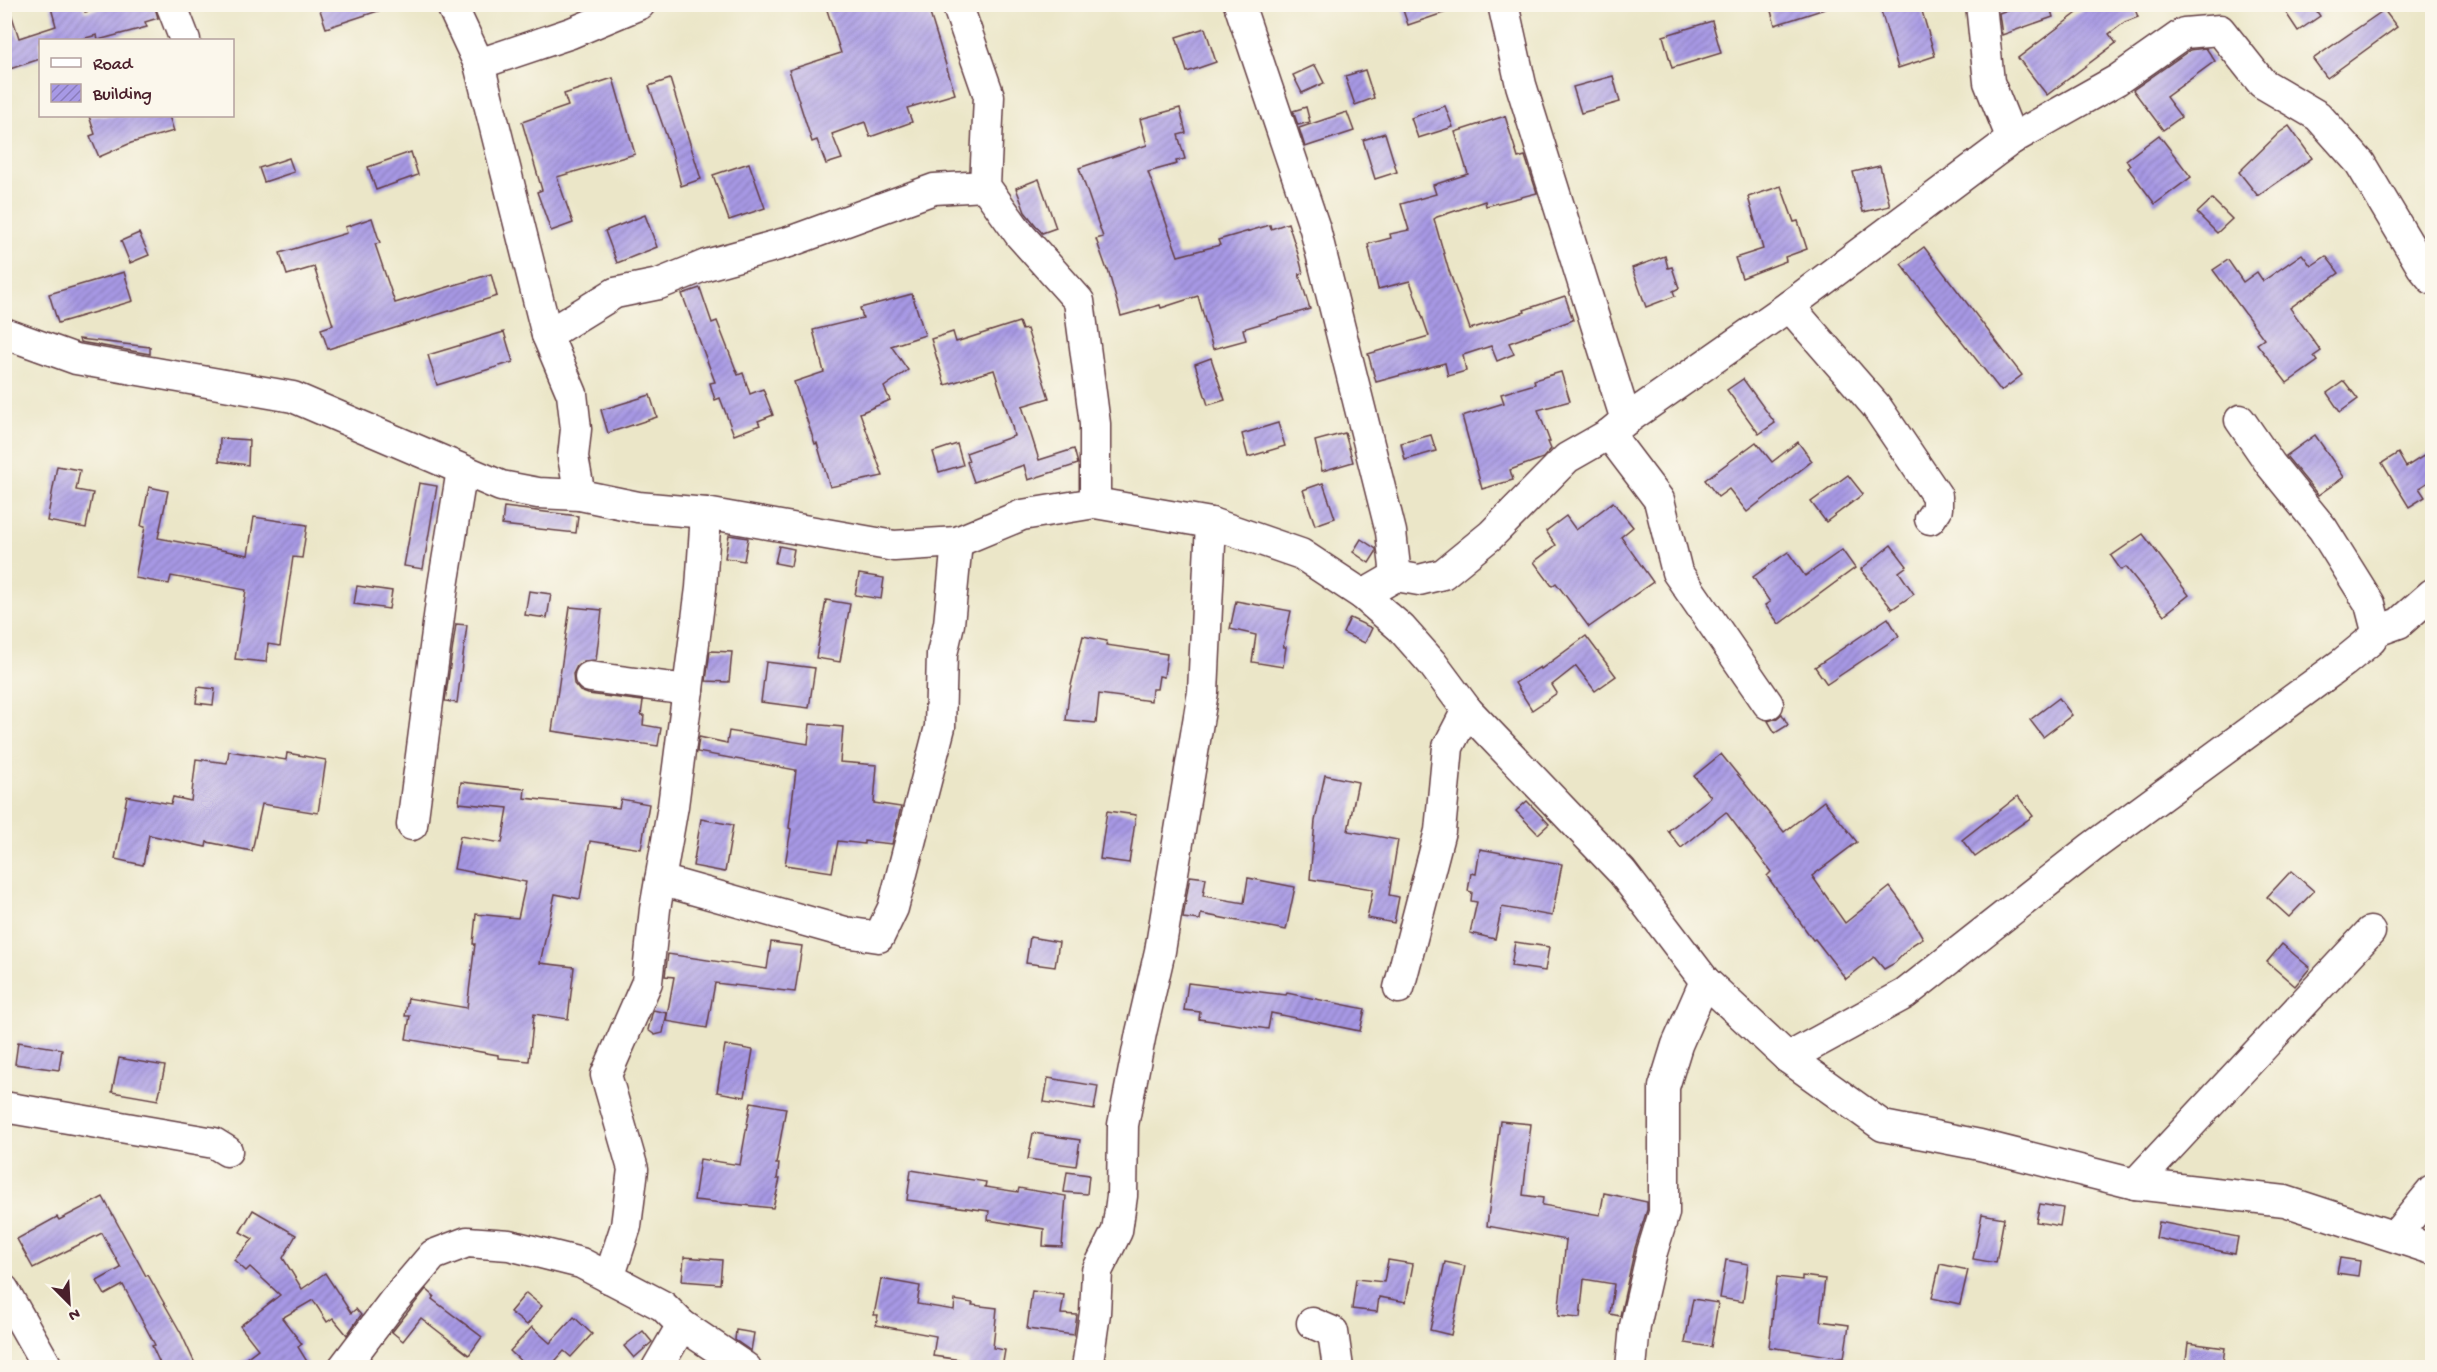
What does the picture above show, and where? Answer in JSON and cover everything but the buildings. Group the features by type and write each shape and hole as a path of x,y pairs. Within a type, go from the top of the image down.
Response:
{"street":[{"path":"171,4 185,39"},
{"path":"451,4 480,64 547,335 572,394 576,429 573,457 580,495"},
{"path":"480,64 571,33 640,4"},
{"path":"957,4 989,96 985,186 1020,235 1079,301 1095,424 1095,503"},
{"path":"1239,4 1315,229 1391,532 1396,576"},
{"path":"1503,4 1521,85 1618,427 1659,500 1677,572 1768,704"},
{"path":"1981,4 1989,82 2013,139"},
{"path":"1363,596 1396,576 1419,580 1443,574 1491,535 1567,458 1618,427 1789,306 2013,139 2117,80 2184,33 2220,30 2262,83 2318,116 2360,163 2422,267 2433,279"},
{"path":"547,335 615,293 659,284 706,265 789,242 934,189 985,186"},
{"path":"1789,306 1876,406 1937,495 1937,509 1930,519"},
{"path":"4,333 76,359 293,397 501,486 538,493 580,495 638,507 706,513 894,546 957,542 1022,515 1095,503 1211,523 1301,554 1363,596 1401,628 1425,654 1467,710 1622,872 1705,981 1788,1058 1883,1126 1980,1145 2135,1184 2286,1201 2433,1249"},
{"path":"2240,420 2271,465 2323,529 2370,604 2377,631"},
{"path":"412,825 443,585 462,470"},
{"path":"609,1278 626,1226 633,1169 606,1075 647,982 660,880 673,806 701,588 706,513"},
{"path":"1087,1368 1095,1313 1097,1271 1117,1231 1122,1196 1123,1125 1160,951 1203,692 1211,523"},
{"path":"660,880 845,932 879,937 893,908 940,727 942,654 949,624 957,542"},
{"path":"1788,1058 1905,994 2092,847 2344,662 2371,640 2377,631 2399,622 2433,594"},
{"path":"590,677 688,690"},
{"path":"1399,988 1440,831 1448,747 1467,710"},
{"path":"2135,1184 2370,932"},
{"path":"1631,1368 1635,1326 1652,1252 1664,1213 1664,1087 1677,1045 1705,981"},
{"path":"4,1107 214,1143 227,1151"},
{"path":"2395,1236 2433,1191"},
{"path":"343,1368 393,1302 433,1255 466,1242 509,1245 581,1263 663,1305 682,1325 746,1368"},
{"path":"4,1290 48,1368"},
{"path":"1312,1323 1333,1332 1338,1368"},
{"path":"657,1368 682,1325"}]}
